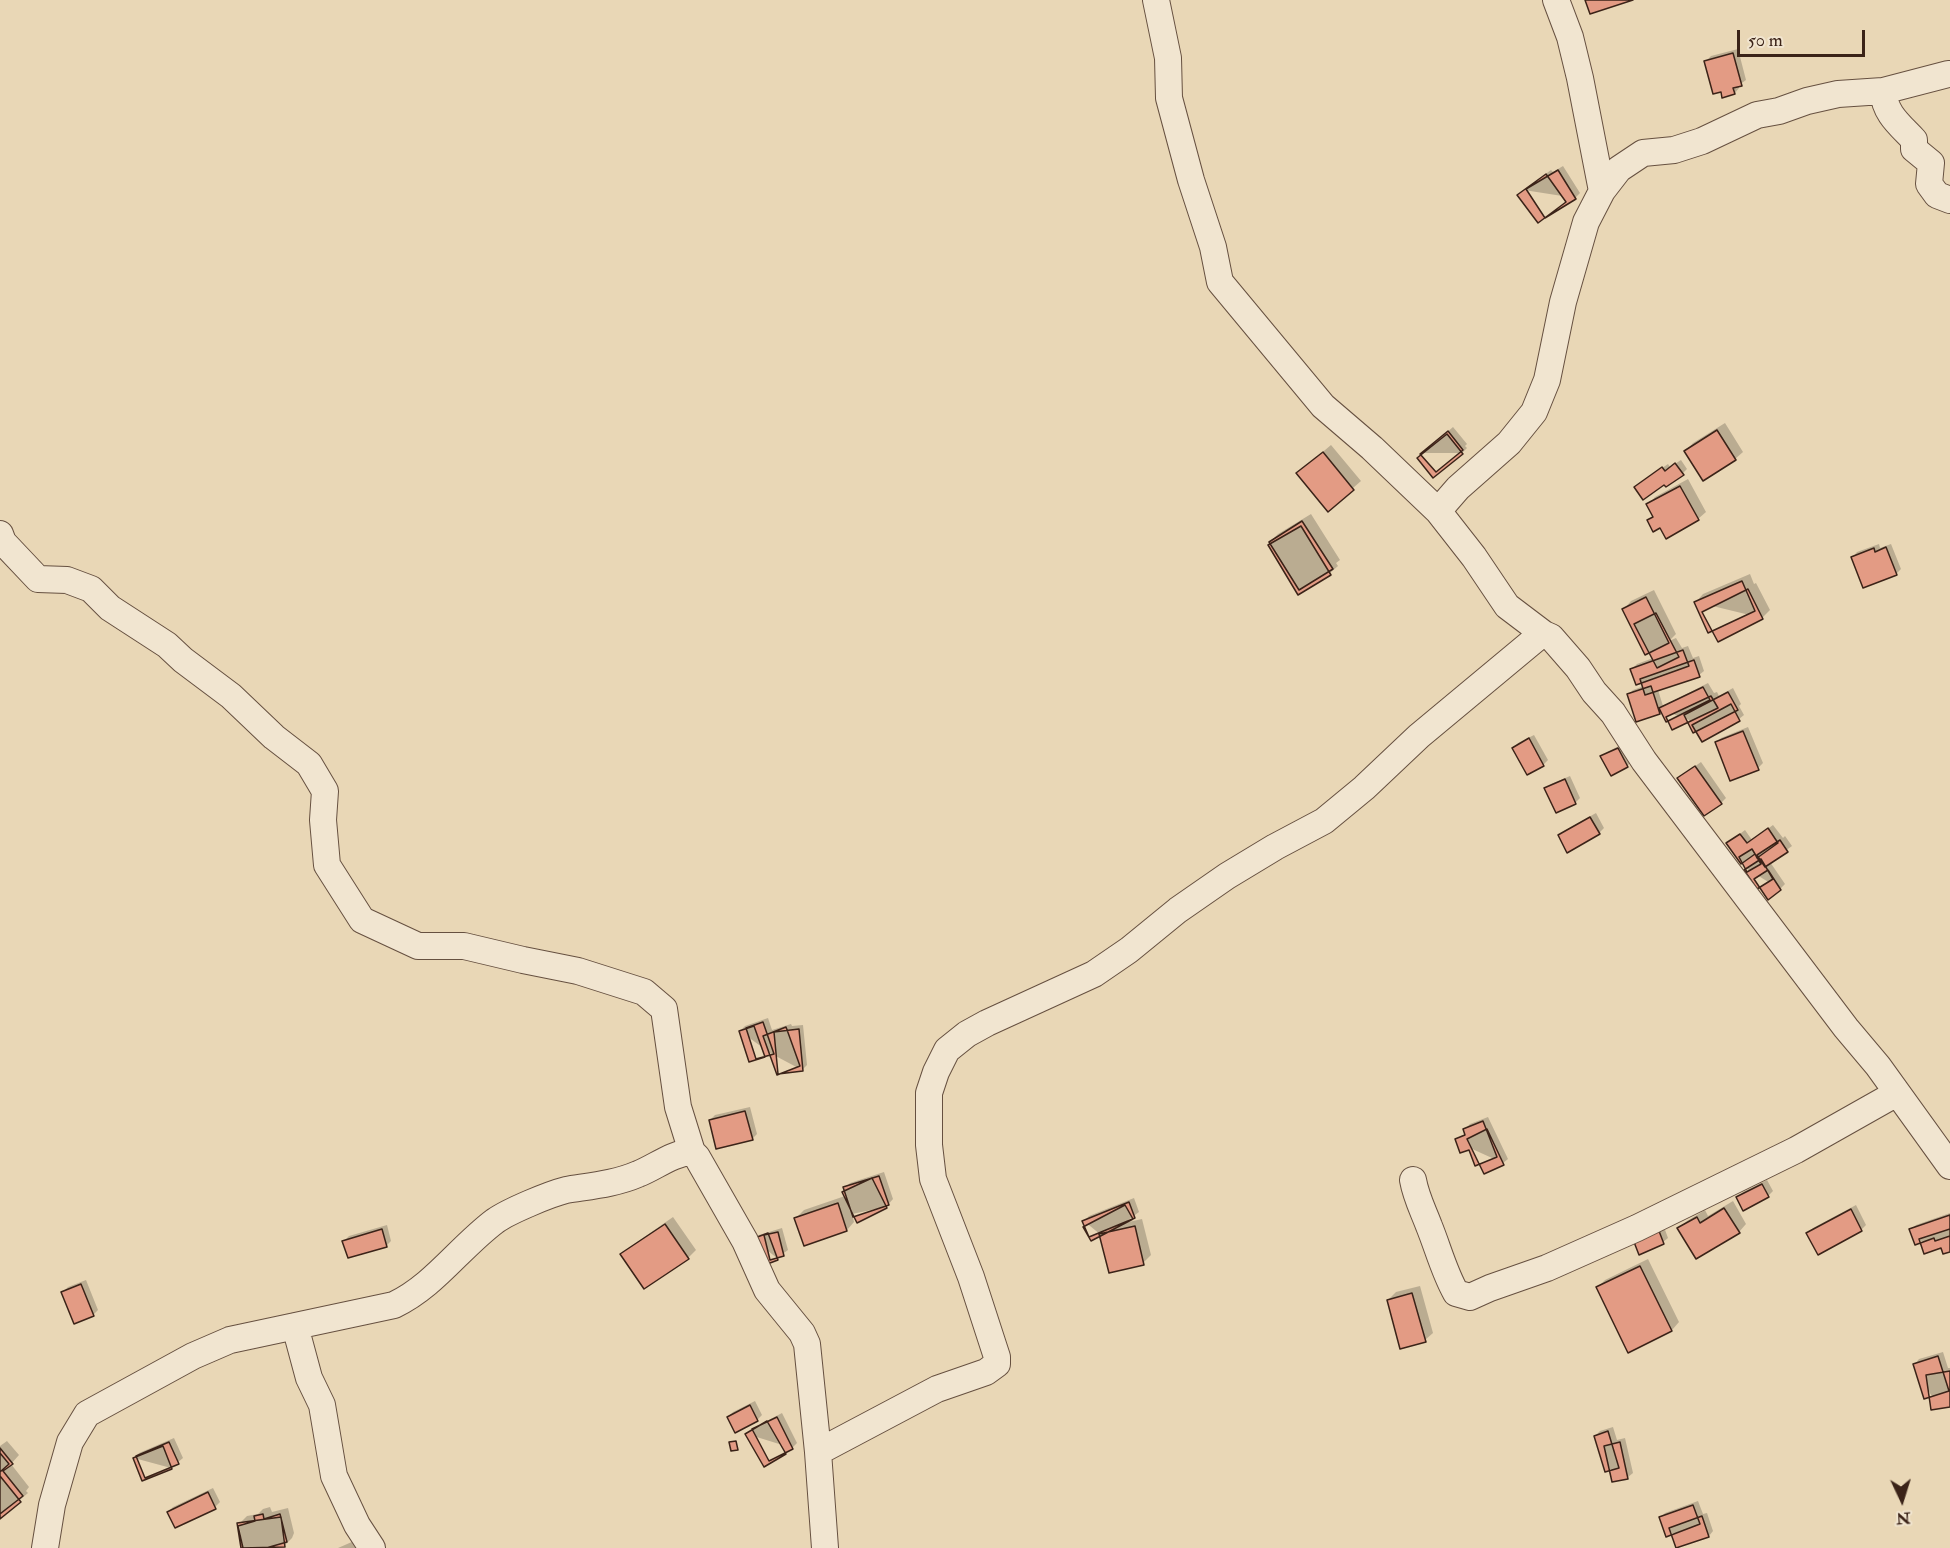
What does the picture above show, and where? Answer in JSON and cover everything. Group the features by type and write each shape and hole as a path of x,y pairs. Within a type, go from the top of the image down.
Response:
{"street":[{"path":"1156,0 1168,58 1169,98 1191,180 1213,248 1220,282 1323,406 1372,448 1438,511 1474,556 1507,606 1551,637 1578,668 1594,692 1613,713 1644,762 1897,1093 1950,1166"},
{"path":"1556,0 1570,37 1578,68 1602,191"},
{"path":"1438,511 1458,488 1509,443 1534,412 1547,380 1563,302 1586,222 1602,191 1619,169 1643,153 1674,150 1702,141 1756,115 1839,94 1883,90 1948,74"},
{"path":"1883,90 1887,109 1899,126 1914,140 1914,149 1931,163 1929,184 1937,195 1950,200"},
{"path":"0,534 3,542 38,579 67,580 91,589 110,608 168,645 183,660 231,696 274,737 309,764 325,791 323,820 327,865 362,920 418,946 464,946 578,971 644,992 664,1009 678,1107 692,1152 745,1241 767,1290 802,1334 807,1344 825,1548"},
{"path":"818,1452 937,1389 986,1372 997,1364 997,1357 971,1277 933,1179 929,1145 928,1093 947,1050 967,1034 987,1023 1094,974 1227,876 1324,821 1364,788 1419,736 1544,634"},
{"path":"1413,1180 1416,1196 1448,1278 1456,1293 1470,1298 1490,1288 1547,1268 1637,1228 1796,1150 1897,1093"},
{"path":"45,1548 52,1504 70,1442 87,1414 193,1356 230,1340 393,1305 411,1297 497,1220 564,1191 599,1186 637,1175 680,1153 692,1152"},
{"path":"295,1326 309,1378 322,1405 334,1476 357,1525 372,1548"}],"building":[{"path":"1585,0 1633,0 1590,14"},
{"path":"1733,53 1742,86 1733,88 1735,94 1722,98 1721,92 1713,94 1704,61"},
{"path":"1558,170 1576,199 1545,218 1526,189"},
{"path":"1546,174 1566,202 1538,223 1517,195"},
{"path":"1717,430 1736,460 1703,481 1684,451"},
{"path":"1448,431 1463,450 1436,472 1420,454"},
{"path":"1447,434 1463,454 1433,478 1417,458"},
{"path":"1323,452 1354,490 1328,512 1296,473"},
{"path":"1675,463 1684,475 1666,487 1664,485 1643,500 1634,487 1662,467 1665,471"},
{"path":"1680,486 1699,520 1666,539 1660,528 1653,532 1647,520 1653,517 1646,504"},
{"path":"1302,521 1333,569 1299,590 1269,542"},
{"path":"1301,526 1331,575 1298,595 1268,545"},
{"path":"1886,547 1897,575 1863,588 1851,557 1874,548 1875,552"},
{"path":"1742,581 1755,611 1708,633 1694,602"},
{"path":"1748,589 1763,619 1718,642 1702,612"},
{"path":"1646,597 1669,643 1645,655 1622,609"},
{"path":"1656,613 1679,657 1657,668 1634,624"},
{"path":"1683,650 1689,666 1636,685 1630,669"},
{"path":"1694,660 1700,677 1645,695 1640,679"},
{"path":"1651,686 1660,714 1636,722 1627,694"},
{"path":"1703,687 1710,700 1666,722 1659,708"},
{"path":"1728,692 1738,710 1693,733 1684,715"},
{"path":"1711,696 1718,708 1672,730 1666,717"},
{"path":"1731,704 1740,721 1702,742 1692,725"},
{"path":"1743,731 1759,770 1730,781 1715,742"},
{"path":"1529,738 1544,766 1527,775 1512,748"},
{"path":"1618,748 1628,767 1611,776 1600,756"},
{"path":"1695,766 1722,804 1704,816 1677,778"},
{"path":"1565,779 1576,804 1556,813 1544,788"},
{"path":"1590,817 1600,834 1567,853 1558,835"},
{"path":"1768,828 1778,843 1757,858 1755,854 1741,864 1726,843 1740,834 1747,843"},
{"path":"1780,840 1788,852 1765,867 1757,855"},
{"path":"1752,849 1761,864 1747,872 1739,857"},
{"path":"1761,859 1773,879 1757,889 1744,870"},
{"path":"1768,870 1781,890 1768,900 1754,879"},
{"path":"763,1022 774,1054 756,1059 746,1028"},
{"path":"754,1026 765,1057 749,1062 739,1031"},
{"path":"786,1027 800,1066 777,1075 763,1036"},
{"path":"799,1029 803,1071 778,1074 774,1032"},
{"path":"745,1111 753,1140 716,1149 709,1120"},
{"path":"1483,1121 1497,1157 1475,1166 1469,1150 1460,1153 1455,1139 1465,1135 1463,1129"},
{"path":"1487,1129 1504,1165 1484,1174 1467,1139"},
{"path":"879,1176 889,1205 853,1217 843,1187"},
{"path":"872,1178 887,1208 857,1223 842,1192"},
{"path":"1762,1184 1769,1197 1743,1211 1736,1197"},
{"path":"1129,1202 1135,1218 1089,1237 1082,1221"},
{"path":"838,1203 847,1231 804,1246 794,1218"},
{"path":"1125,1205 1133,1219 1091,1241 1083,1227"},
{"path":"1724,1208 1740,1233 1696,1259 1677,1228 1697,1217 1700,1223"},
{"path":"1851,1209 1862,1231 1818,1255 1806,1233"},
{"path":"1950,1215 1950,1236 1935,1241 1934,1238 1915,1245 1909,1229"},
{"path":"665,1224 689,1259 644,1289 620,1254"},
{"path":"1135,1226 1144,1265 1109,1273 1099,1234"},
{"path":"382,1229 387,1247 348,1258 342,1241"},
{"path":"1950,1229 1950,1252 1943,1254 1941,1248 1924,1254 1919,1239"},
{"path":"1659,1231 1664,1244 1639,1255 1634,1242"},
{"path":"778,1232 784,1256 770,1260 764,1235"},
{"path":"768,1233 778,1260 762,1266 752,1239"},
{"path":"1640,1266 1672,1331 1628,1353 1596,1287"},
{"path":"81,1284 94,1316 74,1324 61,1292"},
{"path":"1412,1293 1426,1342 1400,1349 1387,1300"},
{"path":"1938,1356 1949,1391 1924,1399 1913,1364"},
{"path":"1950,1371 1950,1407 1931,1410 1926,1375"},
{"path":"750,1405 758,1421 735,1433 727,1417"},
{"path":"777,1417 793,1449 769,1461 752,1429"},
{"path":"767,1421 786,1454 764,1467 745,1434"},
{"path":"1608,1431 1619,1468 1605,1472 1594,1436"},
{"path":"736,1441 738,1450 731,1451 729,1442"},
{"path":"169,1442 179,1464 145,1478 136,1456"},
{"path":"1620,1442 1628,1479 1612,1482 1604,1446"},
{"path":"163,1446 172,1469 142,1481 133,1458"},
{"path":"0,1448 13,1464 3,1471 23,1496 0,1514"},
{"path":"0,1453 9,1464 0,1472"},
{"path":"0,1476 21,1502 0,1519"},
{"path":"208,1492 216,1509 175,1528 167,1512"},
{"path":"1693,1505 1700,1524 1666,1537 1659,1517"},
{"path":"263,1514 264,1519 280,1514 287,1542 266,1548 243,1548 238,1526 255,1521 254,1516"},
{"path":"1702,1516 1709,1537 1676,1548 1669,1528"},
{"path":"281,1517 285,1547 241,1548 237,1523"}]}
